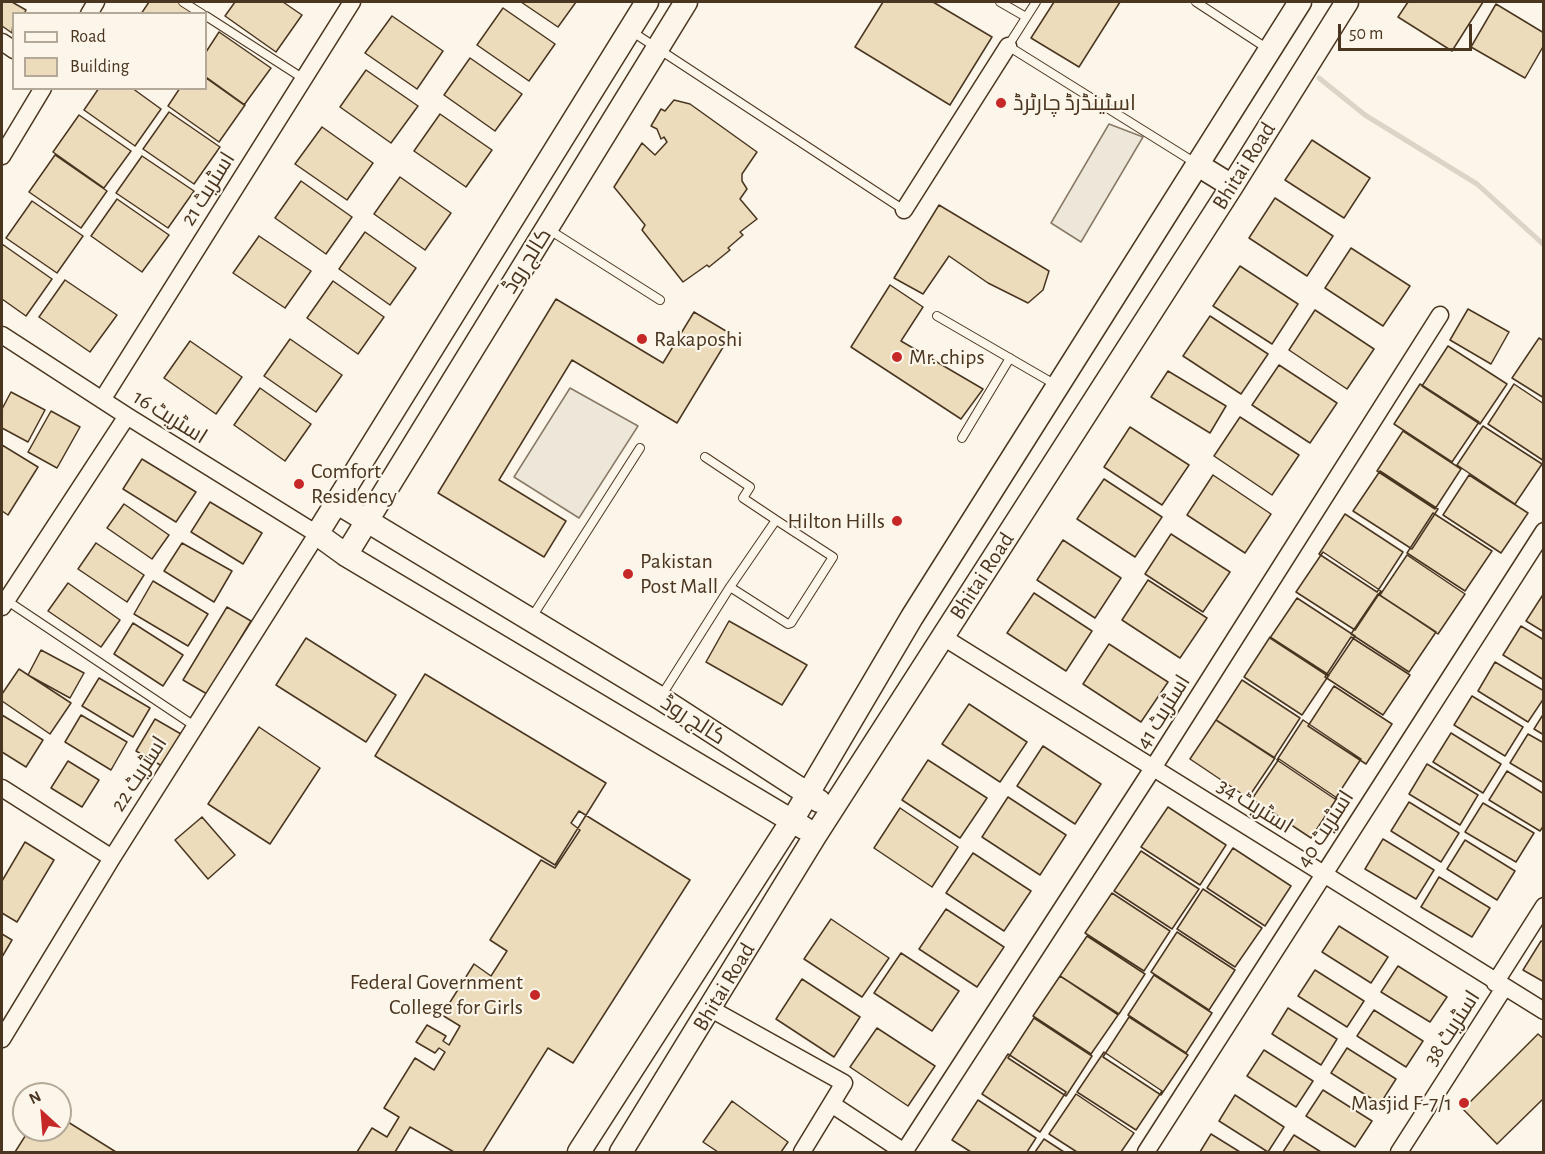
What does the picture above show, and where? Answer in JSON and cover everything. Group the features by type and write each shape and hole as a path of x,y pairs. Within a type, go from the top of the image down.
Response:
{"street":[{"name":"اسٹریٹ 21","path":"102,400 352,2"},
{"name":"کالج روڈ","path":"647,2 317,534 346,555 793,819 815,836"},
{"name":"کالج روڈ","path":"346,555 686,2"},
{"name":"Bhitai Road","path":"579,1152 793,819 912,617 1300,2"},
{"name":"Bhitai Road","path":"621,1152 711,1009 815,836 1232,186 1347,2"},
{"path":"904,210 1008,46"},
{"path":"2,156 43,90"},
{"path":"1198,165 1232,186"},
{"name":"اسٹریٹ 41","path":"832,1105 904,1152 1153,768 1440,315"},
{"name":"اسٹریٹ 16","path":"2,335 317,534"},
{"path":"4,604 127,416"},
{"name":"کالج روڈ","path":"336,502 660,698 832,810"},
{"name":"اسٹریٹ 40","path":"1146,1152 1544,531"},
{"name":"اسٹریٹ 22","path":"2,1039 112,858 317,534"},
{"path":"912,617 943,637"},
{"name":"اسٹریٹ 34","path":"943,637 1500,986 1544,1011"},
{"path":"2,788 112,858"},
{"name":"اسٹریٹ 38","path":"1399,1152 1500,986 1544,906"},
{"path":"711,1009 844,1083 802,1152"}],"lane":[{"path":"183,2 199,12"},
{"path":"1000,2 1026,17"},
{"path":"1036,2 1008,46 1198,165"},
{"path":"1196,2 1270,50"},
{"path":"207,17 304,80"},
{"path":"630,30 904,210"},
{"path":"547,229 660,300"},
{"path":"937,316 1059,387"},
{"path":"962,438 1010,358"},
{"path":"530,619 640,448"},
{"path":"705,457 750,487 743,498 833,556 791,623 788,624 730,587"},
{"path":"660,698 730,587 776,520"},
{"path":"4,604 196,727"}],"shaded area":[{"path":"1109,124 1143,137 1081,242 1051,223"},
{"path":"570,388 638,426 579,518 514,477"}],"building":[{"path":"2,2 12,2 26,10 25,12 12,12 12,33 2,26"},
{"path":"149,2 180,2 195,12 142,12"},
{"path":"235,2 283,2 302,15 276,52 225,16"},
{"path":"521,2 576,2 558,27"},
{"path":"883,2 933,2 992,37 950,105 855,47"},
{"path":"1054,2 1120,2 1079,67 1031,38"},
{"path":"1408,2 1483,2 1452,51 1398,17"},
{"path":"1496,4 1544,33 1544,45 1525,78 1471,47"},
{"path":"503,8 555,44 529,81 477,45"},
{"path":"392,16 443,51 417,89 365,53"},
{"path":"219,32 271,68 244,105 207,79 207,50"},
{"path":"470,58 522,94 495,131 444,95"},
{"path":"366,70 418,106 391,143 340,107"},
{"path":"207,78 245,105 219,142 168,106 179,90 207,90"},
{"path":"98,90 135,90 161,109 135,146 84,110"},
{"path":"674,100 690,104 757,152 742,174 742,181 747,189 740,199 757,219 740,232 743,235 728,248 730,250 709,267 707,265 683,282 642,230 645,225 614,187 642,143 655,155 667,142 664,137 661,139 657,129 651,126 661,109 665,111"},
{"path":"169,112 220,147 194,184 143,149"},
{"path":"440,114 492,150 466,187 414,151"},
{"path":"79,115 131,151 104,188 53,152"},
{"path":"322,127 373,163 347,200 295,164"},
{"path":"1312,140 1370,178 1344,218 1285,180"},
{"path":"55,155 107,191 81,228 29,192"},
{"path":"142,156 194,191 168,228 116,193"},
{"path":"400,177 451,213 425,250 374,214"},
{"path":"301,181 352,217 326,254 275,218"},
{"path":"1275,198 1333,236 1307,276 1249,238"},
{"path":"117,199 169,235 142,272 91,236"},
{"path":"32,201 83,236 57,273 6,238"},
{"path":"939,205 1049,271 1043,290 1028,303 988,283 949,256 923,294 894,278"},
{"path":"365,232 416,268 390,305 339,269"},
{"path":"259,236 311,271 285,308 233,273"},
{"path":"2,244 52,279 26,316 2,299"},
{"path":"1351,248 1410,286 1383,326 1325,288"},
{"path":"1240,266 1298,304 1272,344 1213,306"},
{"path":"65,280 117,315 90,352 39,317"},
{"path":"333,281 384,317 358,354 307,318"},
{"name":"Mr. chips","path":"890,285 923,307 901,341 983,389 961,419 851,347"},
{"path":"556,299 663,363 694,312 731,334 677,423 572,360 499,480 566,521 544,557 438,493"},
{"path":"1468,309 1509,332 1491,364 1450,340"},
{"path":"1315,310 1374,349 1347,389 1289,350"},
{"path":"1210,316 1268,354 1241,394 1183,356"},
{"path":"1539,338 1544,341 1544,398 1512,378"},
{"path":"290,339 342,375 316,412 264,376"},
{"path":"190,341 242,377 216,414 164,378"},
{"path":"1448,346 1507,384 1480,424 1422,386"},
{"path":"1279,365 1337,403 1310,443 1252,405"},
{"path":"1168,371 1226,406 1210,433 1151,397"},
{"path":"1420,384 1479,422 1452,462 1394,424"},
{"path":"1514,384 1544,404 1544,461 1488,424"},
{"path":"260,388 311,424 285,461 234,425"},
{"path":"11,392 45,410 28,442 2,428 2,409"},
{"path":"51,411 80,427 57,468 28,452"},
{"path":"1240,417 1299,455 1272,495 1214,456"},
{"path":"1483,426 1542,464 1515,504 1457,465"},
{"path":"1130,427 1189,465 1162,505 1104,467"},
{"path":"1403,431 1461,469 1435,509 1377,471"},
{"path":"2,445 38,467 8,515 2,511"},
{"path":"142,459 196,492 176,522 123,489"},
{"path":"1380,471 1438,509 1412,549 1353,511"},
{"path":"1213,475 1271,514 1245,553 1187,515"},
{"path":"1469,475 1528,513 1501,553 1443,515"},
{"path":"1104,479 1162,517 1135,557 1077,519"},
{"path":"210,502 262,533 243,564 191,532"},
{"path":"124,504 169,535 152,559 107,528"},
{"path":"1433,513 1492,551 1465,591 1407,553"},
{"path":"1345,514 1403,552 1377,592 1319,554"},
{"path":"1171,534 1230,572 1203,612 1145,574"},
{"path":"1063,540 1121,578 1095,618 1037,580"},
{"path":"96,543 144,575 127,602 78,569"},
{"path":"182,543 232,571 214,602 164,571"},
{"path":"1323,552 1381,591 1355,630 1296,592"},
{"path":"1407,555 1465,594 1438,634 1380,595"},
{"path":"1148,580 1207,618 1180,658 1122,620"},
{"path":"153,581 208,614 188,646 134,614"},
{"path":"68,583 120,620 101,647 48,611"},
{"path":"1034,593 1092,631 1066,671 1007,633"},
{"path":"1544,593 1544,632 1526,621"},
{"path":"1378,594 1436,632 1409,672 1351,634"},
{"path":"1297,598 1355,636 1328,676 1270,638"},
{"path":"227,607 251,621 207,694 183,680"},
{"path":"729,621 807,665 782,705 706,662"},
{"path":"133,623 183,655 163,686 114,654"},
{"path":"1521,626 1544,640 1544,680 1503,655"},
{"path":"1270,637 1329,675 1302,715 1244,677"},
{"path":"1351,637 1410,675 1383,715 1325,677"},
{"path":"306,638 396,695 366,742 276,685"},
{"path":"1109,644 1168,682 1141,722 1083,684"},
{"path":"41,650 84,673 70,698 28,675"},
{"path":"1495,662 1544,691 1544,698 1528,722 1478,691"},
{"path":"19,669 71,703 50,734 2,701 2,694"},
{"path":"425,674 606,783 555,865 375,756"},
{"path":"99,678 150,708 133,737 82,706"},
{"path":"1242,680 1300,718 1274,758 1216,720"},
{"path":"1334,686 1392,724 1366,764 1308,726"},
{"path":"1472,696 1523,727 1505,756 1454,725"},
{"path":"969,704 1027,742 1000,782 942,744"},
{"path":"1544,713 1544,735 1534,729"},
{"path":"2,715 43,740 26,767 2,752"},
{"path":"81,715 127,742 111,770 65,742"},
{"path":"155,719 181,734 162,766 136,751"},
{"path":"1216,720 1275,758 1248,798 1190,759"},
{"path":"1303,720 1361,759 1335,799 1277,760"},
{"path":"259,727 320,768 270,844 208,804"},
{"path":"1451,733 1501,764 1483,793 1433,762"},
{"path":"1528,734 1544,743 1544,783 1510,763"},
{"path":"1043,746 1101,784 1075,824 1017,786"},
{"path":"1279,759 1337,798 1311,838 1252,799"},
{"path":"928,760 987,798 960,838 902,800"},
{"path":"68,761 99,780 82,807 51,788"},
{"path":"1427,764 1478,795 1460,825 1409,794"},
{"path":"1507,771 1544,794 1544,825 1540,831 1489,800"},
{"path":"1008,797 1066,835 1040,875 982,837"},
{"path":"1409,802 1459,833 1441,862 1391,831"},
{"path":"1483,803 1534,833 1516,862 1465,832"},
{"path":"1168,807 1226,845 1200,885 1141,847"},
{"path":"900,808 958,847 932,887 874,848"},
{"name":"Federal Government College for Girls","path":"579,811 690,880 573,1063 548,1048 483,1152 454,1152 410,1127 395,1152 357,1152 372,1128 387,1137 399,1117 384,1108 415,1058 434,1070 445,1052 439,1048 435,1053 416,1042 427,1025 446,1036 443,1041 449,1045 460,1026 442,1015 474,964 491,976 507,951 490,940 541,860 555,868 580,830 571,823"},
{"path":"202,817 235,855 208,879 175,840"},
{"path":"1383,839 1434,870 1416,899 1365,869"},
{"path":"1465,840 1515,871 1497,900 1447,869"},
{"path":"25,842 54,860 17,922 2,913 2,881"},
{"path":"1233,848 1291,886 1265,926 1207,888"},
{"path":"1141,851 1199,889 1172,929 1114,891"},
{"path":"973,853 1031,891 1004,931 946,893"},
{"path":"1439,877 1490,908 1472,937 1421,907"},
{"path":"1203,889 1262,928 1235,967 1177,929"},
{"path":"1112,893 1170,931 1144,971 1085,933"},
{"path":"946,909 1004,947 977,987 919,949"},
{"path":"831,919 889,958 862,997 804,959"},
{"path":"1339,926 1388,957 1371,983 1322,952"},
{"path":"1177,932 1235,970 1209,1010 1151,972"},
{"path":"2,934 12,940 2,957"},
{"path":"1087,936 1145,974 1119,1014 1060,976"},
{"path":"1541,941 1544,942 1544,982 1523,970"},
{"path":"901,953 959,991 932,1031 874,993"},
{"path":"1398,966 1447,997 1430,1022 1381,992"},
{"path":"1315,970 1364,1001 1347,1027 1298,996"},
{"path":"1154,975 1212,1013 1186,1053 1128,1015"},
{"path":"1060,976 1118,1015 1091,1054 1033,1016"},
{"path":"802,979 860,1017 834,1057 776,1019"},
{"path":"1288,1008 1337,1039 1321,1065 1272,1034"},
{"path":"1374,1010 1423,1041 1406,1067 1357,1036"},
{"path":"1129,1017 1188,1055 1161,1095 1103,1057"},
{"path":"1034,1018 1092,1056 1066,1096 1008,1058"},
{"path":"877,1028 935,1066 908,1106 850,1067"},
{"path":"1538,1034 1544,1039 1544,1098 1497,1144 1463,1109"},
{"path":"1347,1048 1396,1079 1380,1104 1331,1073"},
{"path":"1264,1050 1313,1081 1296,1107 1247,1076"},
{"path":"1104,1052 1162,1091 1136,1130 1077,1092"},
{"path":"1008,1054 1066,1092 1040,1132 982,1094"},
{"path":"1323,1090 1372,1121 1355,1147 1306,1116"},
{"path":"1076,1094 1134,1133 1121,1152 1077,1152 1049,1134"},
{"path":"1235,1095 1284,1127 1268,1152 1219,1121"},
{"path":"978,1100 1036,1138 1027,1152 971,1152 952,1140"},
{"path":"732,1101 788,1142 781,1152 718,1152 703,1142"},
{"path":"72,1124 116,1152 15,1152 21,1142 72,1142"},
{"path":"1211,1134 1240,1152 1200,1152"},
{"path":"1294,1135 1321,1152 1283,1152"},
{"path":"1044,1139 1064,1152 1035,1152"}],"waterway":[{"path":"1319,78 1365,115 1477,184 1544,245"}],"place":[{"name":"اسٹینڈرڈ چارٹرڈ","path":"1001,103"},
{"name":"Rakaposhi","path":"642,339"},
{"name":"Mr. chips","path":"897,357"},
{"name":"Comfort Residency","path":"299,484"},
{"name":"Hilton Hills","path":"897,521"},
{"name":"Pakistan Post Mall","path":"628,574"},
{"name":"Federal Government College for Girls","path":"535,995"},
{"name":"Masjid F-7/1","path":"1464,1103"}]}
